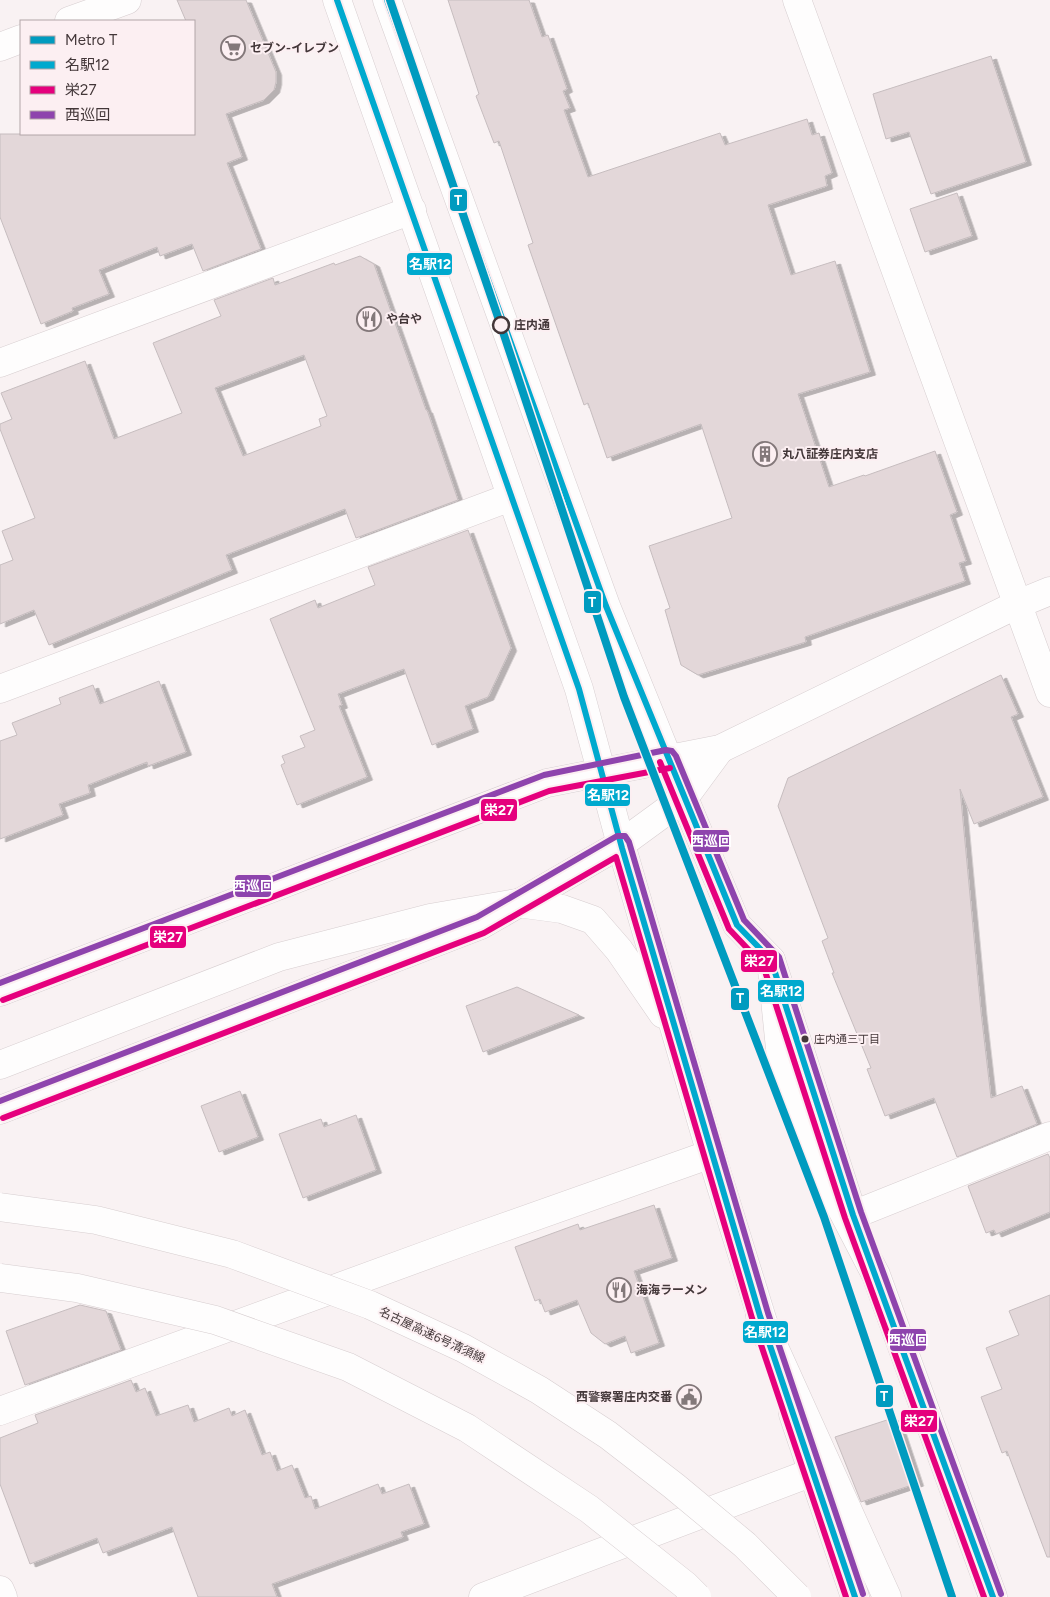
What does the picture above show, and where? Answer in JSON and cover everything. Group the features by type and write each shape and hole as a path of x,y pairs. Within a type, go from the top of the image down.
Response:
{"main road":[{"path":"72,20 127,0"},
{"path":"338,0 579,689 621,844 760,1316 855,1597"},
{"path":"387,0 606,606 737,925 772,960 853,1215 993,1597"},
{"path":"797,0 1050,693"},
{"path":"0,47 20,39"},
{"path":"0,363 412,210"},
{"path":"0,689 512,496"},
{"path":"0,992 547,782 720,749 1050,590"},
{"path":"0,1110 481,925 621,844 684,798 720,749"},
{"path":"0,1065 279,957 430,918 517,903 562,909 593,920 619,950 677,1034"},
{"path":"772,960 782,1068 814,1156 876,1275 993,1597"},
{"path":"853,1215 1050,1136"},
{"path":"0,1411 465,1241 711,1154"},
{"name":"名古屋高速6号清須線","path":"0,1207 96,1220 232,1254 370,1306 463,1348 539,1390 608,1434 674,1486 745,1546 797,1597"},
{"path":"0,1278 76,1288 215,1320 348,1368 467,1428 588,1509 685,1585 697,1597"},
{"path":"760,1316 887,1597"},
{"path":"483,1597 813,1472"},
{"path":"0,1590 3,1597"}],"building":[{"path":"177,0 246,0 276,72 274,90 264,100 226,114 242,157 227,163 261,249 203,271 192,244 160,256 157,247 99,270 109,294 72,308 73,311 41,324 0,217 0,134 195,135 195,20 186,20"},
{"path":"448,0 529,0 542,37 548,35 567,89 563,91 570,108 564,110 588,177 720,133 725,145 807,119 812,135 819,133 832,173 825,176 827,186 768,205 791,275 835,261 870,372 798,394 829,487 935,451 957,512 950,515 966,561 959,563 965,581 805,637 806,642 698,675 681,665 665,610 670,608 649,546 732,518 701,424 607,458 588,403 584,405 528,245 533,243 499,141 494,143 476,96 479,94"},
{"path":"991,56 1026,162 931,194 909,132 886,139 873,94"},
{"path":"957,193 972,236 925,252 910,209"},
{"path":"360,256 374,264 458,500 356,538 345,509 226,555 232,570 49,645 34,610 0,624 0,565 13,560 2,531 35,518 0,429 0,424 12,419 1,393 85,361 114,439 182,413 153,343 221,316 214,300 273,278 275,285 334,263 335,265","holes":["304,355 327,416 319,419 321,426 243,456 215,388"]},
{"path":"468,530 511,648 488,697 465,706 473,729 432,745 404,669 338,694 342,705 339,706 367,777 297,805 281,765 285,763 282,756 305,747 300,736 315,730 270,619 315,600 318,608 375,585 368,567"},
{"path":"1001,675 1018,714 1011,717 1043,797 974,824 960,789 991,1098 1022,1086 1037,1124 957,1157 934,1098 885,1116 867,1069 871,1068 832,973 834,973 822,941 828,938 778,806 788,778"},
{"path":"159,681 186,752 148,766 147,762 88,785 90,793 59,804 63,815 0,839 0,741 17,735 12,723 61,704 59,698 93,685 100,704"},
{"path":"517,987 579,1015 483,1052 466,1006"},
{"path":"240,1091 258,1137 219,1152 201,1106"},
{"path":"356,1115 376,1170 303,1198 279,1134 321,1119 324,1127"},
{"path":"1048,1154 1050,1158 1050,1212 996,1234 994,1230 986,1233 968,1186"},
{"path":"654,1205 672,1258 634,1271 659,1343 631,1353 625,1336 605,1344 591,1333 577,1300 545,1312 540,1299 535,1301 515,1247 578,1224 580,1230"},
{"path":"1050,1295 1050,1557 1047,1557 1007,1451 1002,1453 981,1397 1002,1389 986,1348 1019,1335 1009,1311"},
{"path":"80,1305 106,1311 121,1350 25,1385 6,1331"},
{"path":"131,1380 136,1392 145,1388 156,1416 188,1405 194,1422 229,1408 232,1416 245,1410 262,1455 270,1452 277,1471 292,1465 305,1498 311,1496 315,1509 378,1484 382,1494 409,1484 424,1524 401,1532 403,1537 272,1584 277,1597 198,1597 172,1527 103,1553 97,1538 30,1564 0,1484 0,1438 38,1423 35,1415"},
{"path":"896,1417 918,1483 861,1502 835,1437"}],"metro line":[{"name":"T","path":"390,0 624,697 824,1217 952,1597"}],"transit line":[{"name":"名駅12","path":"337,0 579,689 622,848 760,1316 855,1597"},
{"name":"名駅12","path":"387,0 606,606 737,925 771,960 853,1215 993,1597"},
{"name":"西巡回","path":"0,983 544,775 666,750 672,751 676,756 744,920 779,957 861,1212 1001,1594"},
{"name":"栄27","path":"660,762 729,929 763,965 845,1218 984,1597"},
{"name":"栄27","path":"3,1000 549,791 670,768"},
{"name":"西巡回","path":"0,1101 477,917 617,836 625,836 629,842 768,1313 863,1594"},
{"name":"栄27","path":"3,1118 484,933 616,857 752,1318 846,1597"}],"place":[{"name":"セブン-イレブン","path":"233,48"},
{"name":"や台や","path":"369,319"},
{"name":"庄内通","path":"501,325"},
{"name":"丸八証券庄内支店","path":"765,454"},
{"name":"庄内通三丁目","path":"805,1039"},
{"name":"海海ラーメン","path":"619,1290"},
{"name":"西警察署庄内交番","path":"689,1397"}]}
